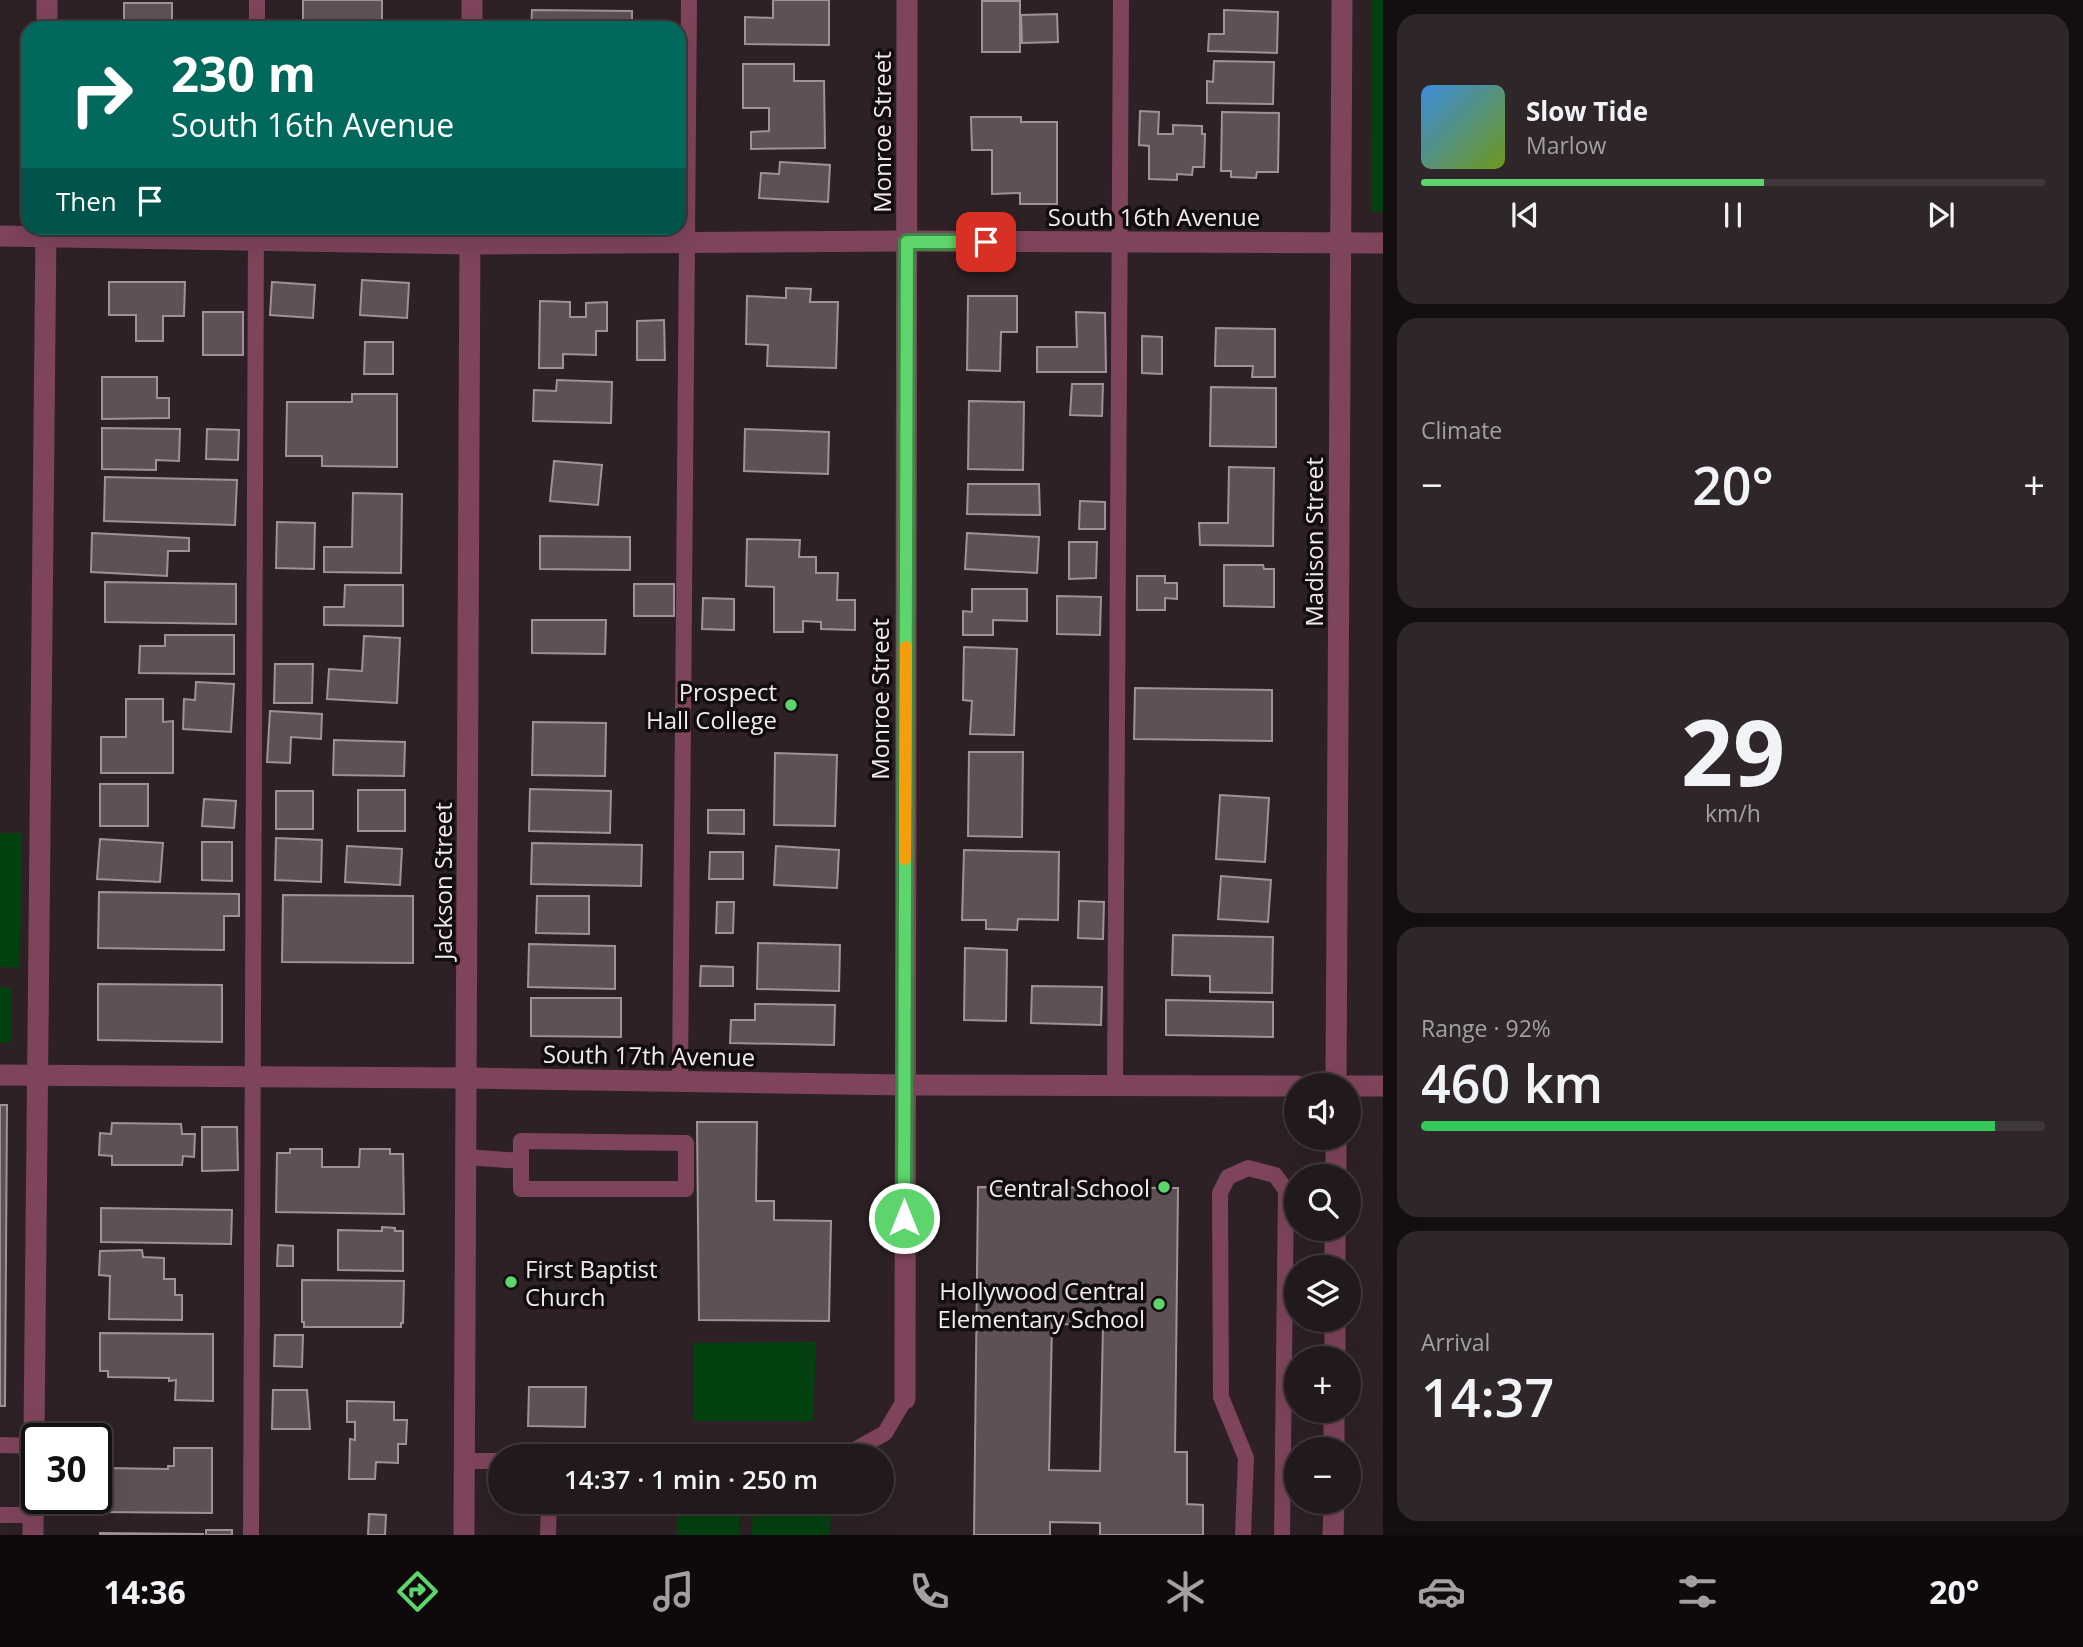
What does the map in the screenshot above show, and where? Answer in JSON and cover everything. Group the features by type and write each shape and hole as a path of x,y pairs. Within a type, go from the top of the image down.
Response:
{"street":[{"path":"47,0 47,21"},
{"path":"472,0 472,21"},
{"name":"Monroe Street","path":"905,1399 907,0"},
{"name":"Madison Street","path":"1336,1073 1342,0"},
{"name":"South 16th Avenue","path":"0,236 21,234"},
{"path":"34,1423 46,235"},
{"name":"South 16th Avenue","path":"363,235 687,243 1383,243"},
{"name":"Jackson Street","path":"464,1535 470,236"},
{"name":"South 17th Avenue","path":"0,1075 468,1078 904,1085 1284,1086"},
{"path":"1361,1086 1383,1086"},
{"path":"1333,1535 1334,1514"}],"lane":[{"path":"257,0 257,21"},
{"path":"680,1081 689,0"},
{"path":"1115,1085 1121,0"},
{"path":"251,1535 256,235"},
{"path":"521,1141 685,1143 686,1189 521,1189 521,1161 521,1141"},
{"path":"467,1157 521,1161"},
{"path":"1243,1535 1246,1458 1221,1397 1220,1193 1228,1177 1248,1168 1275,1175 1286,1190 1282,1535"},
{"path":"865,1444 885,1433 905,1399"},
{"path":"0,1446 21,1446"},
{"path":"465,1461 488,1461"},
{"path":"548,1535 549,1514"},
{"path":"0,1515 34,1525"}],"green space":[{"path":"1372,0 1383,0 1383,212 1371,212"},
{"path":"0,833 22,833 20,968 0,967"},
{"path":"0,987 11,988 11,1042 0,1043"},
{"path":"816,1342 813,1421 693,1421 694,1343"},
{"path":"677,1514 740,1514 739,1535 677,1535"},
{"path":"753,1514 831,1514 830,1535 752,1535"}],"building":[{"path":"303,0 382,0 382,21 303,21"},
{"path":"773,0 829,0 829,45 745,44 745,17 773,18"},
{"path":"982,1 1020,1 1020,52 982,52"},
{"path":"124,3 172,3 172,21 124,21"},
{"path":"532,10 632,11 632,21 531,21"},
{"path":"1224,10 1278,12 1277,53 1208,51 1209,34 1224,34"},
{"path":"1057,14 1058,42 1022,43 1021,15"},
{"path":"1214,61 1274,62 1273,104 1207,103 1207,81 1213,82"},
{"path":"743,64 794,64 794,81 824,81 825,148 751,149 751,132 769,131 769,108 743,108"},
{"path":"1140,111 1159,112 1158,134 1173,134 1173,125 1202,126 1202,134 1205,134 1204,167 1193,167 1192,175 1177,174 1177,180 1149,179 1149,146 1139,145"},
{"path":"1222,112 1279,113 1278,172 1257,172 1256,178 1231,177 1231,171 1221,171"},
{"path":"971,117 1021,117 1021,122 1057,122 1057,204 1020,204 1020,193 992,194 992,150 972,150"},
{"path":"780,162 830,165 828,202 759,198 761,173 779,174"},
{"path":"362,280 409,283 407,318 360,315"},
{"path":"109,282 185,282 184,316 163,316 163,341 136,341 136,315 109,315"},
{"path":"272,282 315,285 313,318 270,315"},
{"path":"786,288 811,289 810,302 838,302 836,368 767,366 768,345 746,344 747,296 786,298"},
{"path":"968,296 1017,296 1017,332 1001,332 1000,371 967,370"},
{"path":"540,301 570,302 570,317 586,317 586,303 607,302 607,331 596,331 596,355 563,354 563,368 539,368"},
{"path":"203,312 243,312 243,355 203,355"},
{"path":"1076,312 1105,313 1106,372 1037,372 1037,347 1077,347"},
{"path":"664,320 665,360 637,360 637,321"},
{"path":"1216,328 1275,329 1275,377 1252,377 1253,366 1215,366"},
{"path":"1142,336 1162,337 1162,374 1142,373"},
{"path":"365,342 393,342 393,374 364,374"},
{"path":"102,377 157,377 157,398 169,398 169,418 102,419"},
{"path":"557,380 612,382 611,423 533,421 534,390 556,391"},
{"path":"1072,384 1103,384 1102,416 1070,415"},
{"path":"1211,387 1276,388 1276,447 1210,446"},
{"path":"352,394 397,394 397,467 322,466 322,456 286,456 287,402 352,402"},
{"path":"969,401 1024,402 1023,470 968,469"},
{"path":"102,428 180,429 179,461 156,460 156,470 102,469"},
{"path":"207,429 239,430 238,460 206,459"},
{"path":"745,429 829,432 828,474 744,471"},
{"path":"554,461 602,465 598,505 550,501"},
{"path":"1229,467 1274,468 1273,546 1200,545 1199,523 1228,523"},
{"path":"105,477 237,480 235,525 104,521"},
{"path":"968,484 1039,484 1040,515 967,514"},
{"path":"353,493 402,494 401,573 324,572 324,547 352,547"},
{"path":"1080,501 1105,502 1105,529 1079,529"},
{"path":"277,522 315,523 314,569 276,568"},
{"path":"92,533 189,538 189,551 168,551 167,576 91,572"},
{"path":"967,533 1039,537 1037,573 965,569"},
{"path":"540,536 630,537 630,570 540,569"},
{"path":"747,539 800,540 799,557 816,557 816,573 838,573 837,600 855,600 855,630 821,629 821,622 803,621 803,632 774,632 774,587 746,586"},
{"path":"1069,542 1097,542 1096,578 1069,579"},
{"path":"1224,565 1263,565 1264,569 1274,569 1274,607 1224,606"},
{"path":"1137,576 1165,576 1165,583 1177,583 1177,599 1165,598 1165,610 1137,610"},
{"path":"105,582 236,584 236,624 105,622"},
{"path":"634,584 674,584 674,616 634,616"},
{"path":"345,585 403,585 403,626 324,625 324,607 344,607"},
{"path":"972,589 1027,589 1027,621 993,620 993,635 963,635 963,611 972,612"},
{"path":"1057,596 1101,597 1100,635 1057,634"},
{"path":"703,598 734,599 734,630 702,629"},
{"path":"532,620 606,620 605,654 532,653"},
{"path":"165,635 234,635 234,674 139,673 140,646 165,646"},
{"path":"364,636 400,638 397,703 327,699 329,669 362,671"},
{"path":"964,647 1017,649 1014,735 970,734 972,701 963,700"},
{"path":"275,664 313,664 312,703 274,703"},
{"path":"196,682 234,684 231,732 183,729 184,699 195,700"},
{"path":"1135,688 1272,690 1272,741 1134,739"},
{"path":"126,699 163,699 163,722 173,721 173,773 101,773 101,737 126,737"},
{"path":"270,711 322,714 321,739 291,737 290,763 267,762"},
{"path":"533,722 606,723 605,776 532,775"},
{"path":"334,740 405,742 404,776 333,775"},
{"path":"969,752 1023,752 1022,837 968,836"},
{"path":"775,753 837,755 835,826 774,825"},
{"path":"100,784 148,784 148,826 100,826"},
{"path":"530,789 611,791 610,833 529,831"},
{"path":"358,790 405,790 405,831 358,831"},
{"path":"276,791 313,791 313,829 276,829"},
{"path":"1220,795 1269,798 1265,862 1216,859"},
{"path":"204,799 236,801 234,828 202,826"},
{"path":"708,810 744,810 744,834 708,833"},
{"path":"276,838 322,840 321,882 275,880"},
{"path":"100,839 163,843 160,882 97,879"},
{"path":"202,842 232,842 232,881 202,880"},
{"path":"532,843 642,845 641,886 531,884"},
{"path":"347,846 402,849 400,885 345,882"},
{"path":"776,846 839,850 837,888 774,885"},
{"path":"964,850 1059,852 1058,920 1018,919 1017,930 986,929 986,920 962,920"},
{"path":"710,852 743,852 743,879 709,879"},
{"path":"1221,876 1271,880 1268,922 1218,919"},
{"path":"99,892 239,894 239,916 224,916 224,950 98,948"},
{"path":"283,895 413,896 413,963 282,962"},
{"path":"537,896 589,896 589,934 536,933"},
{"path":"1079,901 1104,902 1103,939 1078,938"},
{"path":"717,902 734,902 733,933 716,933"},
{"path":"1173,935 1273,937 1272,993 1210,992 1210,976 1172,975"},
{"path":"758,943 840,945 839,991 757,989"},
{"path":"529,944 615,946 615,989 528,987"},
{"path":"965,948 1007,950 1006,1021 964,1020"},
{"path":"701,966 733,967 733,986 700,986"},
{"path":"98,984 222,985 222,1042 98,1040"},
{"path":"1032,986 1102,987 1101,1025 1031,1023"},
{"path":"531,998 621,998 621,1037 531,1036"},
{"path":"1166,1000 1273,1002 1273,1037 1166,1035"},
{"path":"755,1004 835,1005 834,1045 730,1043 731,1020 755,1020"},
{"path":"0,1105 7,1105 5,1406 0,1406"},
{"path":"697,1122 757,1122 756,1201 774,1201 774,1220 831,1221 829,1321 699,1320"},
{"path":"112,1123 181,1124 182,1134 195,1134 194,1157 183,1156 182,1165 112,1165 112,1156 99,1155 100,1133 111,1134"},
{"path":"202,1127 237,1127 238,1170 202,1171"},
{"path":"290,1149 322,1149 322,1167 359,1167 360,1149 390,1149 390,1154 403,1154 404,1214 276,1212 277,1153 290,1153"},
{"path":"978,1187 1178,1188 1175,1452 1187,1452 1187,1504 1203,1505 1203,1535 1100,1535 1100,1523 1050,1522 1050,1535 974,1535","holes":["1052,1324 1103,1325 1100,1471 1049,1470"]},
{"path":"101,1208 232,1210 231,1244 101,1242"},
{"path":"382,1227 403,1231 403,1271 338,1270 338,1230 382,1231"},
{"path":"278,1245 293,1246 293,1266 277,1266"},
{"path":"142,1250 143,1257 164,1258 164,1279 175,1279 175,1295 182,1295 182,1320 109,1319 110,1276 99,1275 100,1251"},
{"path":"302,1280 404,1281 403,1323 401,1327 304,1327"},
{"path":"100,1333 213,1334 213,1401 175,1400 176,1380 169,1381 169,1378 108,1377 108,1371 100,1371"},
{"path":"275,1335 303,1335 302,1367 274,1366"},
{"path":"529,1387 586,1387 585,1427 528,1426"},
{"path":"273,1390 307,1390 310,1429 272,1429"},
{"path":"347,1401 394,1402 394,1420 407,1420 406,1444 398,1444 398,1463 376,1462 375,1479 349,1479 350,1439 355,1440 355,1422 347,1422"},
{"path":"174,1448 212,1448 212,1513 112,1512 112,1468 168,1469 168,1466 174,1466"},
{"path":"369,1514 386,1515 385,1535 368,1535"},
{"path":"206,1530 232,1530 232,1535 206,1535"},
{"path":"100,1533 204,1534 100,1535"}],"slow traffic":[{"path":"905,859 906,647"}],"place":[{"name":"Prospect Hall College","path":"791,705"},
{"name":"Central School","path":"1164,1187"},
{"name":"First Baptist Church","path":"511,1282"},
{"name":"Hollywood Central Elementary School","path":"1159,1304"}],"route":[{"path":"904,1218 907,242 986,242"}]}
